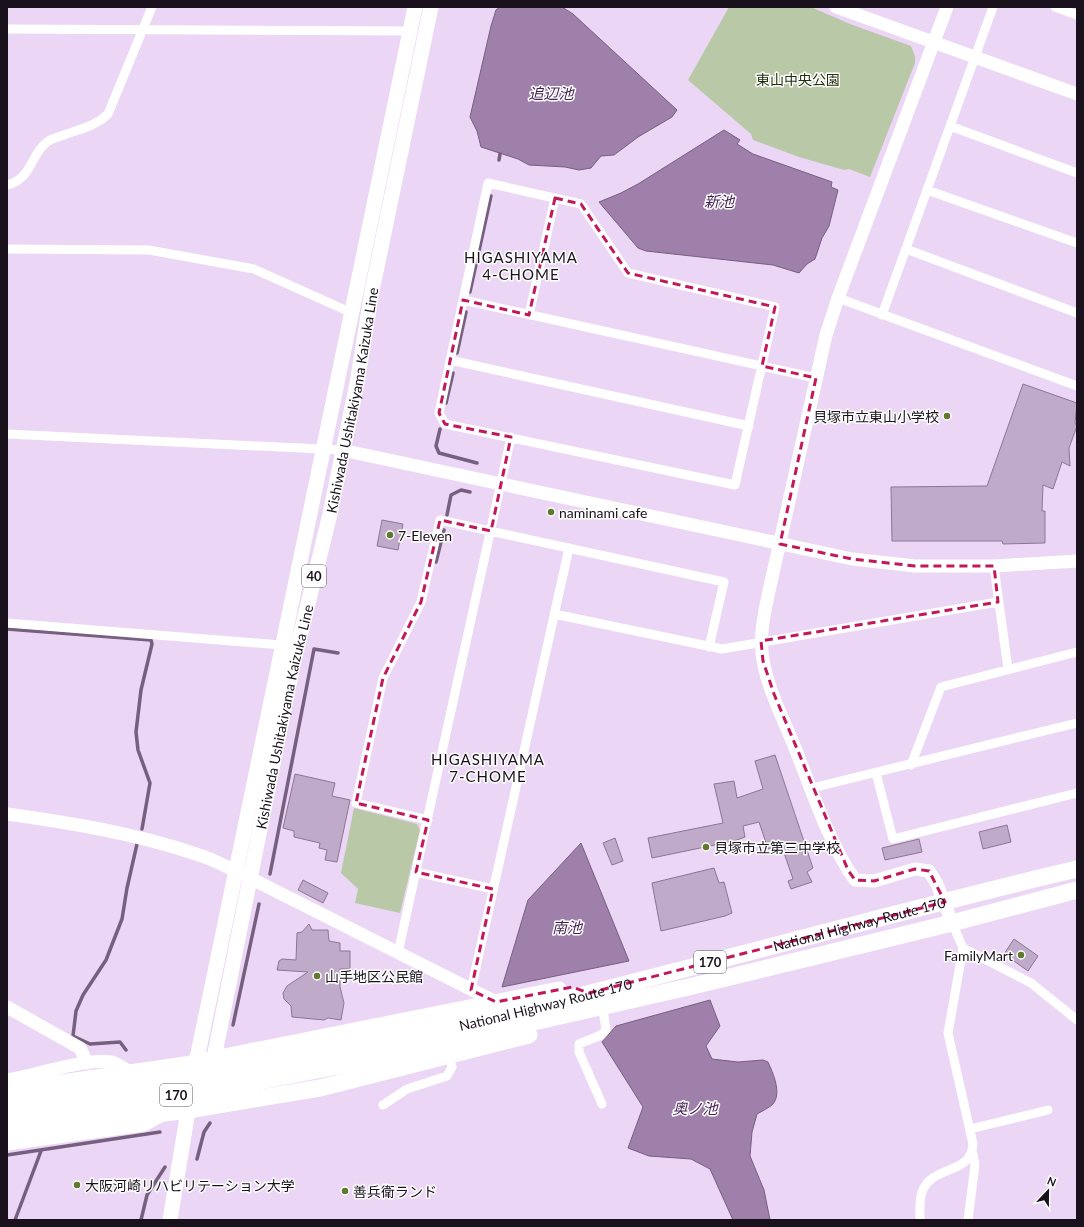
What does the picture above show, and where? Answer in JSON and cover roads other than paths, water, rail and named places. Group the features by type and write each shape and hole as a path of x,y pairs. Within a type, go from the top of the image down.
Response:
{"highway":[{"name":"National Highway Route 170","path":"7,1119 214,1090 1077,869"},
{"name":"National Highway Route 170","path":"9,1091 216,1073 342,1057 693,986 952,923 1077,890"},
{"path":"7,1133 192,1109 320,1088 604,1016 693,986"},
{"path":"9,1091 196,1062 329,1037 572,987 590,993"}],"main road":[{"name":"Kishiwada Ushitakiyama Kaizuka Line","path":"170,1220 184,1141 192,1109 196,1062 415,7"},
{"name":"Kishiwada Ushitakiyama Kaizuka Line","path":"192,1109 214,1058 293,665 330,514 357,383 372,291 431,7"}],"street":[{"path":"7,185 12,184 26,174 38,149 49,140 99,123 108,114 152,7"},
{"path":"836,7 849,13 1077,94"},
{"path":"947,7 838,298 816,378 762,623 761,641 763,661 774,694 840,856 855,880 874,881 915,869 929,872 945,902 963,948 948,1033 973,1144 975,1165 968,1220"},
{"path":"882,315 993,7"},
{"path":"1055,7 1077,15"},
{"path":"7,29 410,31"},
{"path":"950,126 1077,173"},
{"path":"488,183 581,204 628,273 775,307 735,485 445,424 438,414 463,300 488,183"},
{"path":"927,190 1077,243"},
{"path":"529,315 555,198"},
{"path":"7,249 149,250 254,269 352,313"},
{"path":"906,249 1077,313"},
{"path":"838,298 1077,386"},
{"path":"463,300 816,378"},
{"path":"450,360 749,426"},
{"path":"7,434 342,450 852,559 907,565 994,566 1077,561"},
{"path":"398,953 511,438"},
{"path":"428,820 356,803 383,678 421,602 440,520 724,582 709,647"},
{"path":"471,990 569,548"},
{"path":"994,566 1008,669"},
{"path":"554,614 722,649 761,641 998,602"},
{"path":"7,623 282,645"},
{"path":"911,765 941,687 1077,652"},
{"path":"812,788 911,765 1077,722"},
{"path":"876,773 893,839 1077,793"},
{"path":"7,814 82,825 154,841 198,854 236,871 496,1002"},
{"path":"416,872 494,889"},
{"path":"963,948 1031,983 1077,1020"},
{"path":"7,1007 80,1048 87,1063"},
{"path":"602,1104 579,1052 579,1044 601,1035 606,1030 604,1016"},
{"path":"383,1105 407,1090 446,1076 452,1067 449,1055"},
{"path":"9,1091 87,1063 113,1062 131,1072"},
{"path":"970,1129 1048,1110"},
{"path":"7,1144 144,1125 167,1112"},
{"path":"920,1220 921,1192 927,1182 933,1176 966,1162 973,1154"}],"water":[{"name":"追辺池","path":"500,7 562,7 573,14 677,110 672,117 638,137 614,155 601,156 591,168 579,170 565,167 529,165 518,159 481,147 477,131 470,117 491,26 496,10"},
{"name":"新池","path":"724,130 740,140 737,144 753,154 832,182 831,187 838,190 829,226 822,238 815,259 807,264 799,273 773,265 646,251 638,248 599,202 638,184"},
{"name":"南池","path":"581,843 629,961 502,987 528,900"},
{"name":"奥ノ池","path":"710,1000 720,1026 706,1046 712,1059 738,1062 763,1060 768,1062 776,1083 777,1094 773,1104 757,1114 752,1132 750,1156 764,1190 770,1220 733,1220 710,1169 691,1159 649,1156 628,1148 643,1107 602,1042 616,1026"}],"waterway":[{"path":"499,160 500,154"},
{"path":"470,292 491,196"},
{"path":"457,353 466,312"},
{"path":"446,403 453,373"},
{"path":"440,429 436,446 439,453 477,463"},
{"path":"447,515 451,495 461,490 470,492"},
{"path":"436,562 444,530"},
{"path":"7,629 151,640 152,644 141,690 136,732 138,750 150,783 142,829"},
{"path":"270,874 314,649 338,653"},
{"path":"126,1050 120,1042 90,1044 73,1036 76,1011 83,995 106,960 122,919 137,844"},
{"path":"233,1025 259,904"},
{"path":"197,1159 204,1132 210,1123"},
{"path":"7,1155 160,1132"},
{"path":"15,1220 41,1151"},
{"path":"141,1220 147,1195 165,1167"}],"place":[{"name":"貝塚市立東山小学校","path":"947,416"},
{"name":"naminami cafe","path":"551,512"},
{"name":"7-Eleven","path":"390,535"},
{"name":"貝塚市立第三中学校","path":"706,847"},
{"name":"FamilyMart","path":"1021,955"},
{"name":"山手地区公民館","path":"317,976"},
{"name":"大阪河崎リハビリテーション大学","path":"77,1185"},
{"name":"善兵衛ランド","path":"345,1191"}],"district":[{"name":"HIGASHIYAMA 4-CHOME","path":"521,266"},
{"name":"HIGASHIYAMA 7-CHOME","path":"488,768"}],"park label":[{"name":"東山中央公園","path":"798,79"}]}
